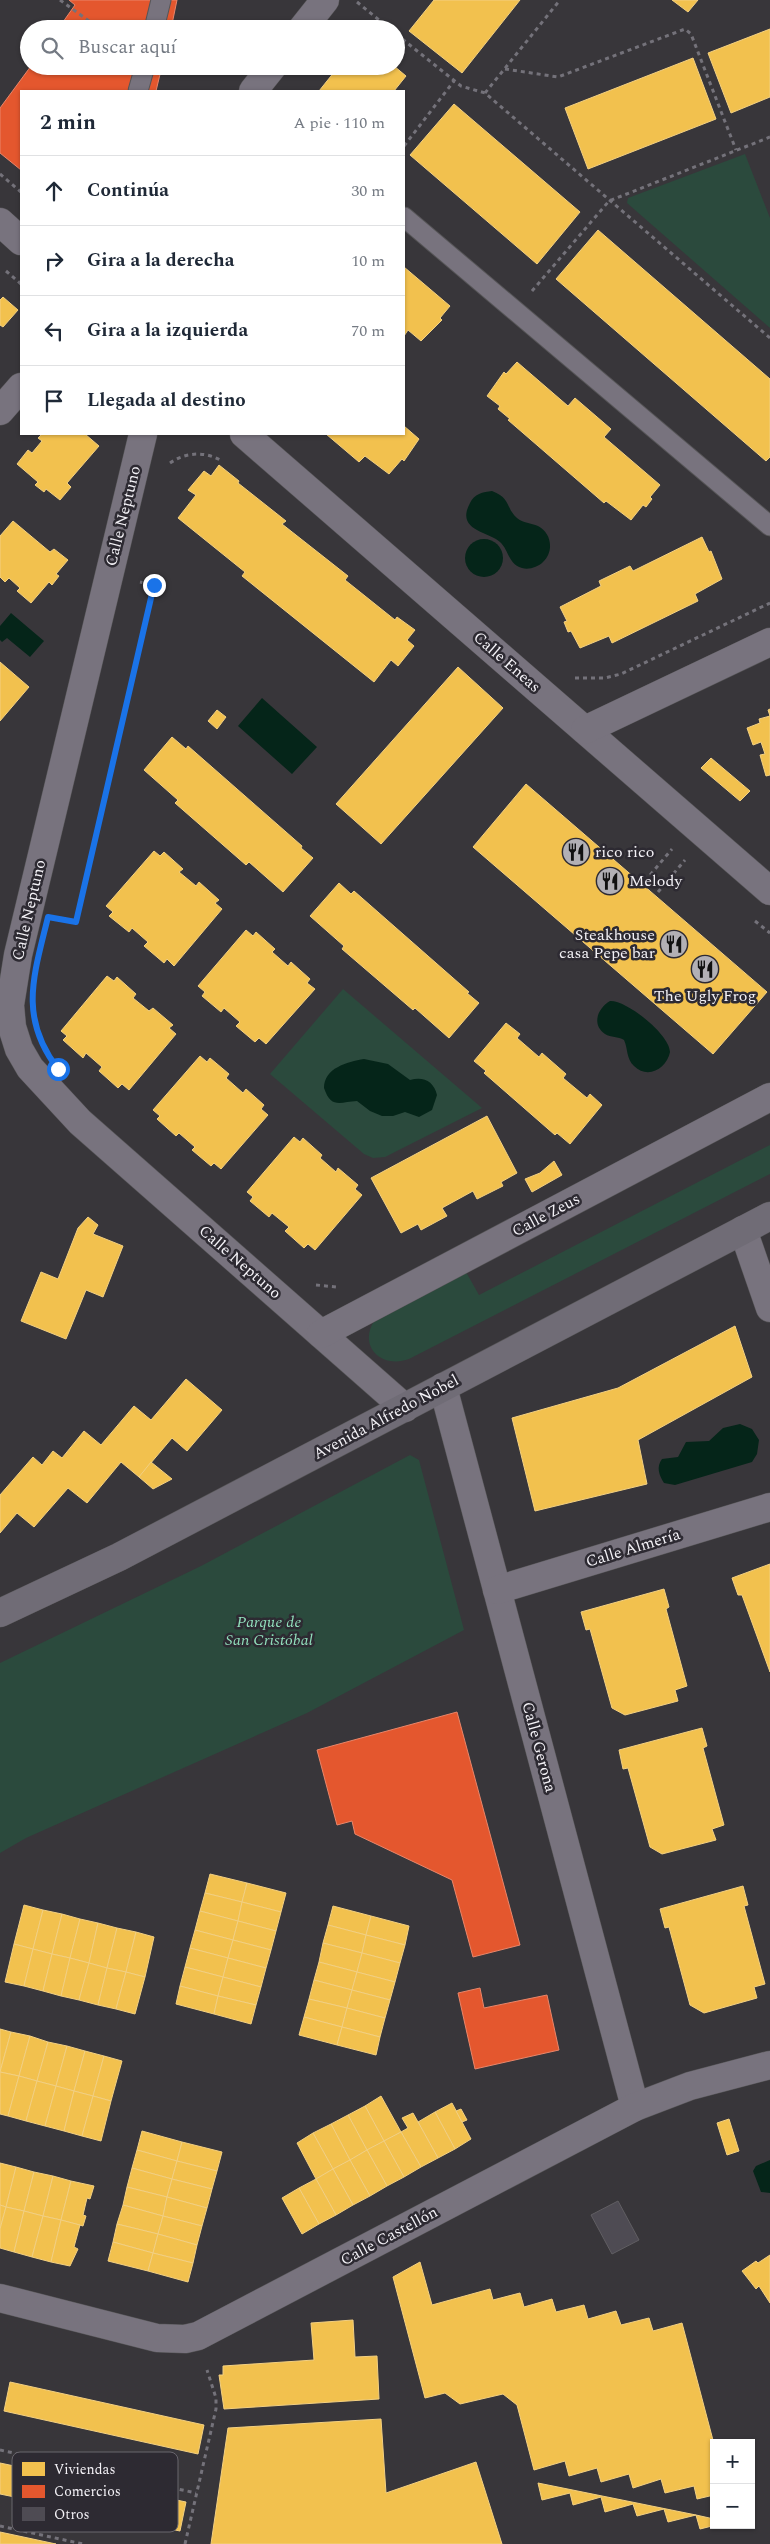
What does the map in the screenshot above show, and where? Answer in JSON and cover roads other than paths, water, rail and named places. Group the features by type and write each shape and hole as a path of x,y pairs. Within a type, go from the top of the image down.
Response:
{"main road":[{"name":"Avenida Alfredo Nobel","path":"0,1613 119,1557 770,1216"}],"street":[{"path":"309,20 325,0"},
{"path":"254,90 266,75"},
{"path":"0,222 20,240"},
{"path":"0,411 20,388"},
{"name":"Calle Neptuno","path":"143,435 18,955 10,1005 12,1027 19,1048 30,1068 80,1122 405,1408"},
{"name":"Calle Eneas","path":"245,435 770,891"},
{"path":"585,730 770,642"},
{"name":"Calle Zeus","path":"321,1334 770,1097"},
{"path":"743,1230 770,1308"},
{"name":"Calle Gerona","path":"443,1387 635,2107"},
{"name":"Calle Almería","path":"497,1590 770,1507"},
{"name":"Calle Castellón","path":"0,2298 158,2338 178,2340 198,2336 635,2107 690,2086 770,2065"}],"lane":[{"path":"156,20 161,0"},
{"path":"138,90 142,75"},
{"path":"405,218 770,526"}],"place":[{"name":"rico rico","path":"576,852"},
{"name":"Melody","path":"610,881"},
{"name":"Steakhouse casa Pepe bar","path":"674,944"},
{"name":"The Ugly Frog","path":"705,969"}],"park label":[{"name":"Parque de San Cristóbal","path":"269,1631"}]}
